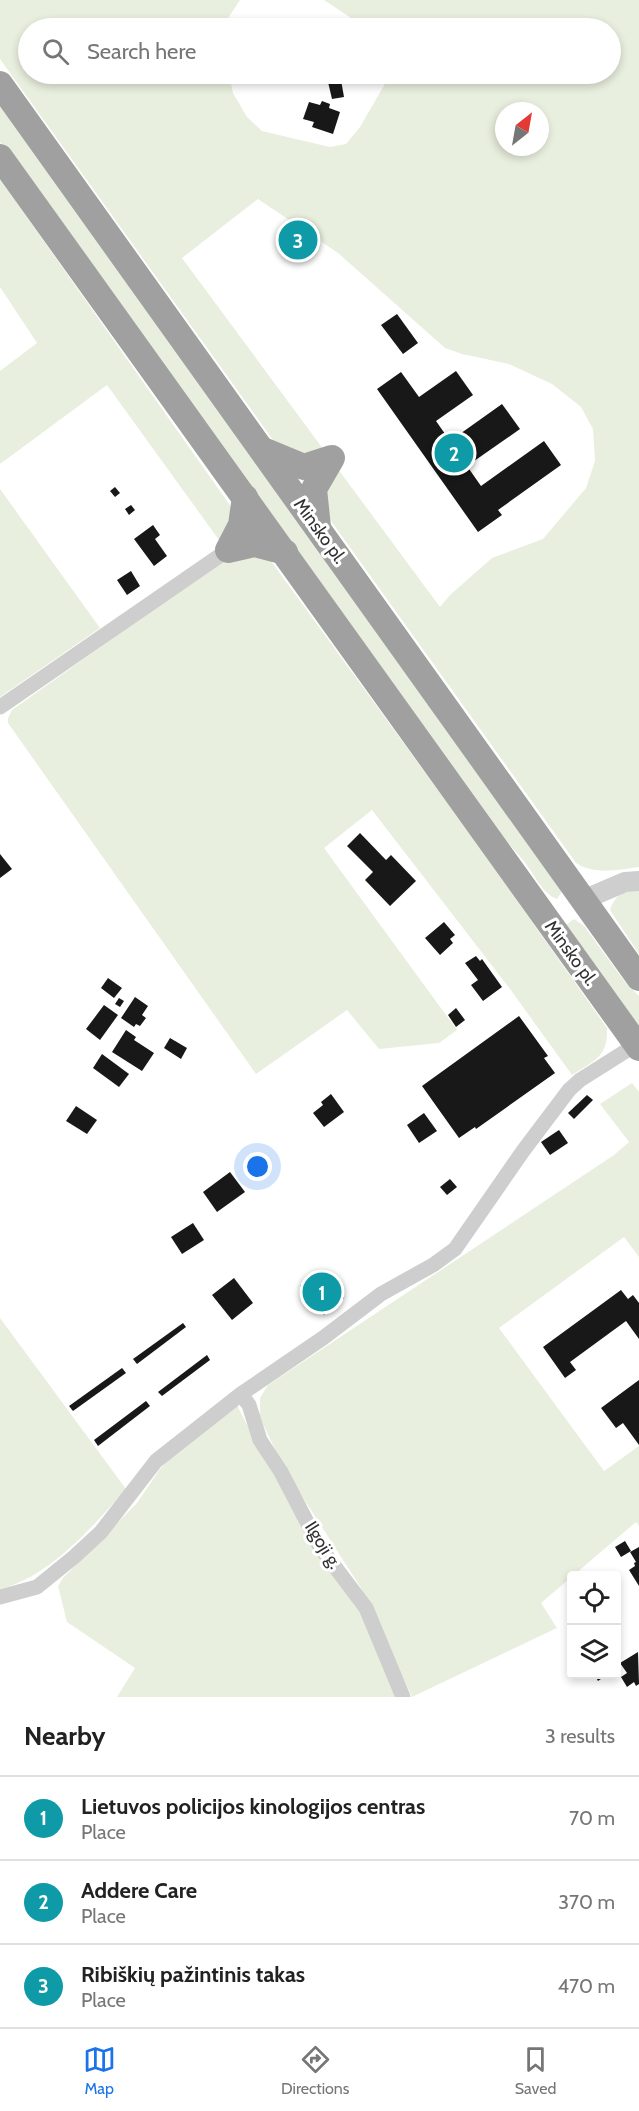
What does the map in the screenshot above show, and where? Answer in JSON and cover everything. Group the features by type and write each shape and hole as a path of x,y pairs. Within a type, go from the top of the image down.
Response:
{"highway":[{"name":"Minsko pl.","path":"0,84 639,978"},
{"name":"Minsko pl.","path":"0,157 638,1046"},
{"path":"262,450 304,467 332,458 314,489 318,527"},
{"path":"228,550 241,525 245,497"},
{"path":"228,550 255,544 285,552"},
{"path":"526,892 554,905 563,906 583,900"}],"street":[{"path":"0,707 228,550"},
{"path":"583,900 625,882 639,881"},
{"path":"0,1597 37,1587 74,1557 101,1532 156,1461 241,1394 323,1338 381,1294 433,1265 455,1249 523,1151 569,1090 580,1080 638,1046"},
{"name":"Ilgoji g.","path":"241,1394 249,1405 260,1440 281,1472 321,1546 366,1608 402,1697"}],"green space":[{"path":"0,0 240,0 228,18 18,18 18,84 231,84 233,93 247,117 262,131 330,147 346,144 360,127 385,84 621,84 621,18 351,18 324,0 639,0 639,867 598,870 576,863 0,59","holes":["258,199 338,253 445,348 509,364 552,384 581,407 593,429 595,461 586,488 543,539 492,558 450,595 440,607 182,258"]},
{"path":"0,100 563,890 557,899 542,888 523,860 485,818 0,142"},
{"path":"0,179 234,511 237,521 219,540 107,385 0,464 0,371 37,343 0,287"},
{"path":"0,489 100,628 0,697"},
{"path":"237,550 268,557 475,841 607,1028 605,1046 593,1061 572,1075 510,989 372,810 324,848 457,1030 439,1043 379,1049 347,1010 256,1074 8,723 12,710"},
{"path":"639,889 639,954 610,910 615,900 621,895"},
{"path":"574,919 584,926 625,982 639,996 639,1033 566,930 566,925"},
{"path":"632,1083 639,1092 639,1257 624,1237 499,1328 604,1471 639,1446 639,1526 636,1522 579,1571 567,1571 567,1581 541,1603 557,1628 412,1697 361,1588 284,1468 260,1418 260,1398 268,1385 614,1155 629,1142 600,1104"},
{"path":"0,1318 126,1489 85,1534 53,1562 36,1574 0,1589"},
{"path":"237,1405 258,1447 357,1605 397,1697 117,1697 135,1668 67,1622 58,1586 63,1578 137,1503 160,1469 179,1449"}],"building":[{"path":"328,84 342,84 344,97 332,99"},
{"path":"322,101 330,104 329,108 340,112 333,134 312,127 314,122 303,119 309,102 320,105"},
{"path":"397,314 418,343 403,354 381,325"},
{"path":"456,371 473,395 436,421 450,441 502,404 520,429 467,466 481,486 544,441 561,465 498,510 502,515 478,532 377,389 401,372 419,397"},
{"path":"115,487 120,493 115,497 110,491"},
{"path":"131,505 135,510 129,515 125,509"},
{"path":"153,525 160,535 155,539 167,556 154,566 134,539"},
{"path":"131,571 140,586 127,595 117,580"},
{"path":"360,833 386,860 391,855 416,881 390,906 365,880 373,872 347,846"},
{"path":"0,854 12,869 0,878"},
{"path":"444,922 455,935 450,939 453,943 440,955 425,938"},
{"path":"476,956 480,961 482,959 502,987 483,1001 471,985 478,980 465,963"},
{"path":"108,978 122,988 114,998 101,988"},
{"path":"135,997 148,1006 142,1015 146,1018 140,1026 136,1024 134,1027 121,1018"},
{"path":"119,998 124,1001 120,1007 115,1004"},
{"path":"104,1005 118,1015 100,1040 86,1029"},
{"path":"456,1008 465,1020 456,1027 448,1015"},
{"path":"519,1016 548,1056 544,1058 555,1073 476,1129 475,1127 459,1138 422,1086"},
{"path":"126,1030 136,1037 134,1040 154,1053 142,1071 112,1052"},
{"path":"170,1038 187,1048 181,1059 164,1048"},
{"path":"102,1054 129,1074 119,1087 93,1068"},
{"path":"331,1094 344,1112 324,1127 313,1113"},
{"path":"587,1095 593,1100 574,1119 568,1113"},
{"path":"76,1106 97,1120 87,1134 66,1121"},
{"path":"424,1113 437,1131 419,1143 407,1125"},
{"path":"559,1130 568,1143 550,1155 541,1142"},
{"path":"230,1172 245,1192 217,1212 203,1192"},
{"path":"450,1179 457,1187 447,1195 440,1187"},
{"path":"193,1223 204,1240 182,1254 171,1237"},
{"path":"320,1270 344,1298 324,1315 300,1286"},
{"path":"234,1278 253,1303 232,1320 212,1295"},
{"path":"621,1290 628,1299 633,1295 639,1303 639,1339 626,1321 570,1362 576,1370 565,1378 543,1347"},
{"path":"183,1323 186,1327 137,1364 133,1359"},
{"path":"207,1355 210,1360 162,1396 158,1392"},
{"path":"122,1368 126,1373 73,1411 69,1406"},
{"path":"639,1380 639,1445 623,1423 616,1428 601,1408"},
{"path":"146,1401 150,1406 98,1446 94,1440"},
{"path":"625,1541 631,1551 621,1557 615,1547"},
{"path":"639,1547 639,1586 629,1570 635,1566 636,1562 630,1552"},
{"path":"638,1652 639,1684 636,1686 634,1682 627,1687 621,1677 627,1673 621,1662"}],"place":[{"name":"Ribiškių pažintinis takas","path":"298,240"},
{"name":"Addere Care","path":"454,453"},
{"name":"Lietuvos policijos kinologijos centras","path":"322,1292"}]}
